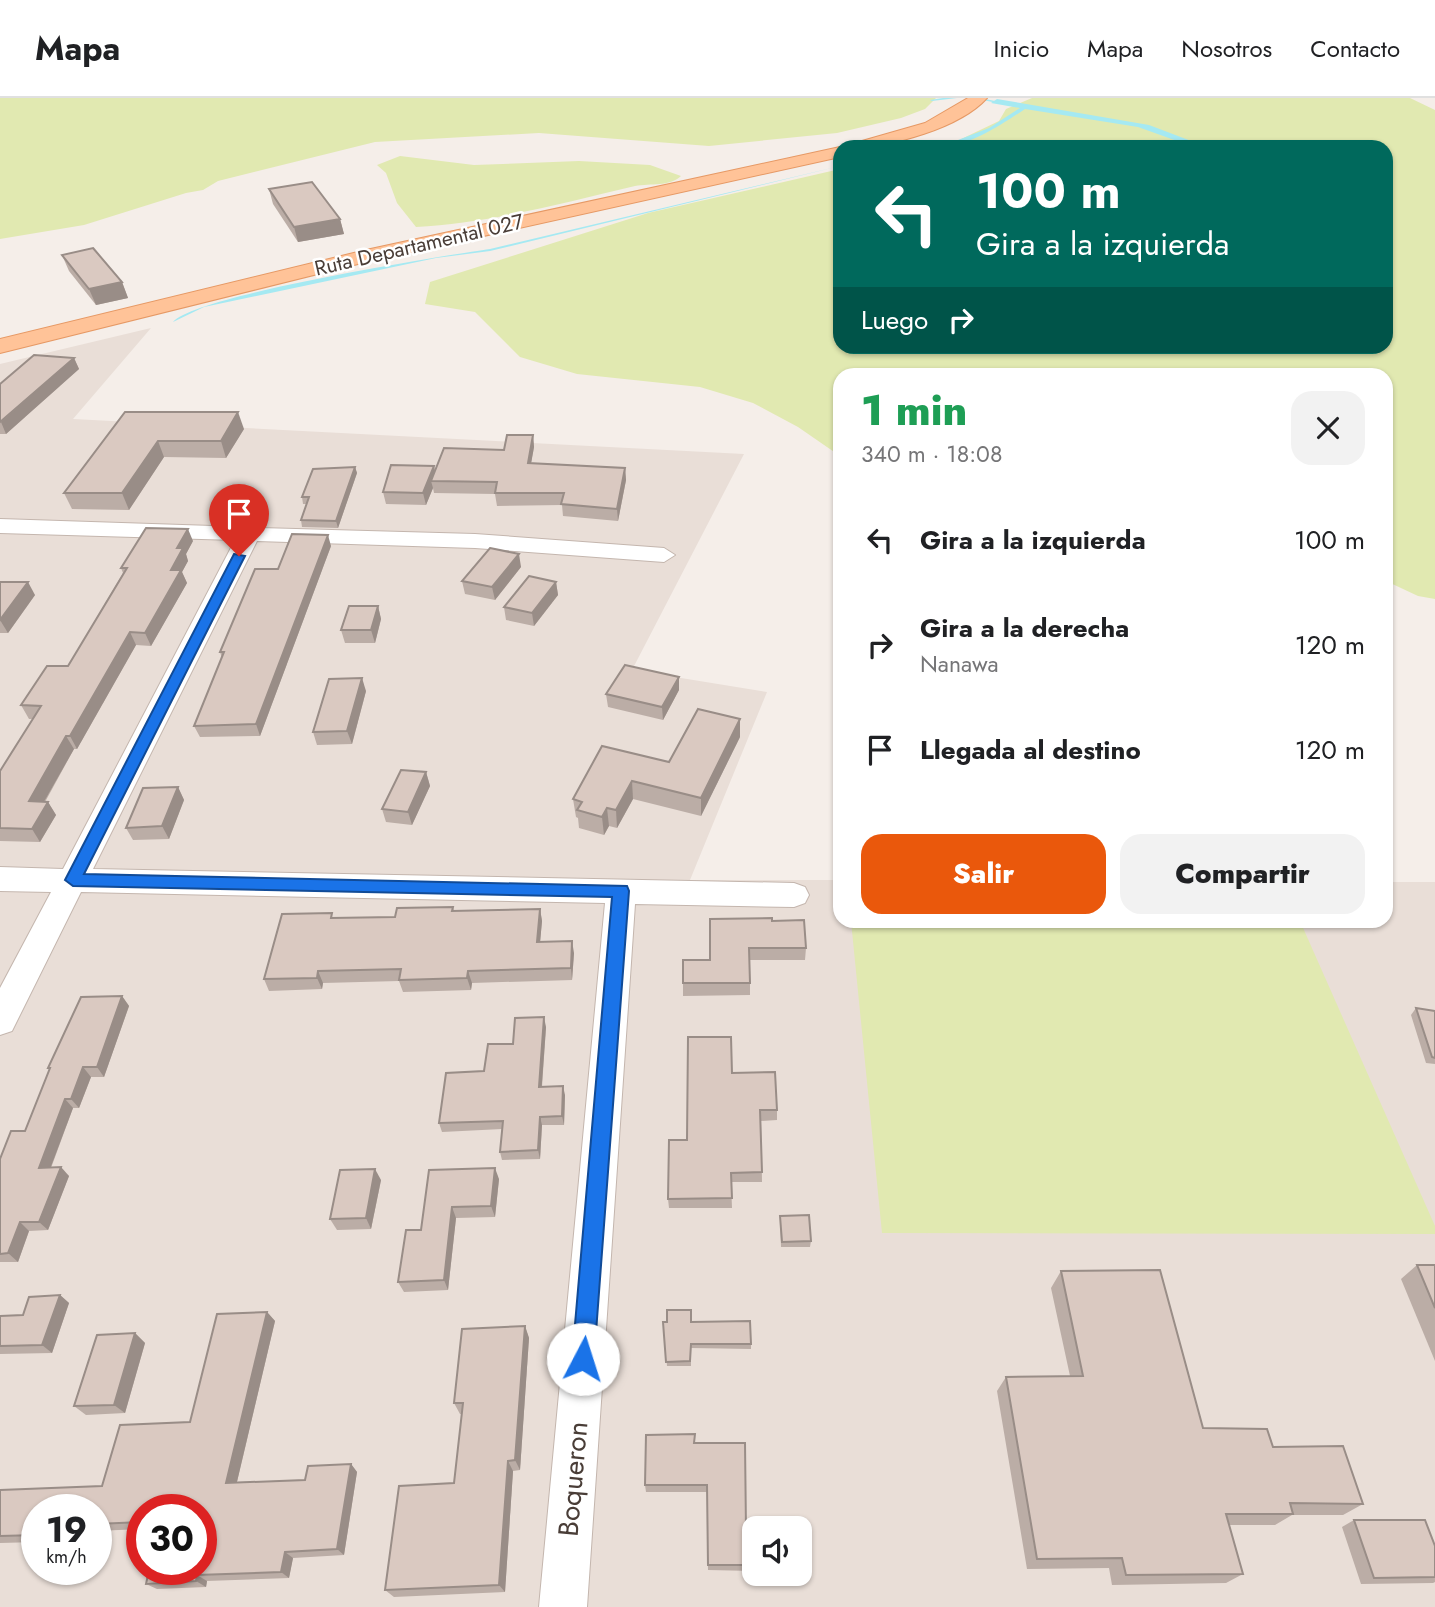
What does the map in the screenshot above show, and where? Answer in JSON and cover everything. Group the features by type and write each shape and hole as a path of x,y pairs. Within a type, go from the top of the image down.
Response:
{"main road":[{"path":"883,140 931,125 974,101"},
{"name":"Ruta Departamental 027","path":"0,346 366,256 833,154"}],"street":[{"path":"0,526 251,531 475,541 664,555"},
{"path":"0,1021 251,531"},
{"path":"0,880 794,895"},
{"name":"Boqueron","path":"563,1607 621,891"}],"shaded area":[{"path":"151,328 73,419 744,454 632,670 767,692 690,880 833,880 833,928 1393,928 1393,882 1435,882 1435,1607 0,1607 0,364"}],"green space":[{"path":"0,98 936,98 925,109 901,118 837,133 709,146 539,133 375,142 218,181 203,190 84,225 0,239"},
{"path":"1032,98 1410,98 1435,110 1435,599 1418,596 1393,584 1393,368 833,368 833,451 798,427 753,403 700,387 577,374 520,357 475,312 425,304 430,282 648,213 833,171 833,354 1393,354 1393,140 959,140 999,121 1006,109"},
{"path":"400,156 474,165 579,161 650,165 681,176 665,183 635,186 499,217 416,227 397,203 386,173 377,165"},
{"path":"852,928 1303,928 1435,1226 1435,1234 882,1233"}],"water":[{"path":"997,99 1149,125 1189,140 1174,140 1138,127 1025,109 974,139 958,140 989,128 1020,108 991,103"},
{"path":"833,168 490,251 436,258 205,307 322,278 423,260 490,249"}],"building":[{"path":"312,182 340,219 294,227 269,189"},
{"path":"93,248 122,282 89,289 62,255"},
{"path":"34,355 74,358 0,422 0,384"},
{"path":"125,412 238,412 221,441 158,441 122,493 64,493"},
{"path":"507,435 533,435 528,463 625,468 617,509 561,504 564,493 495,493 497,482 431,481 444,448 504,450"},
{"path":"391,465 434,466 423,493 383,492"},
{"path":"355,467 336,521 301,520 309,497 302,497 313,469"},
{"path":"146,528 188,529 177,548 183,548 171,570 181,570 145,633 130,632 70,736 66,736 29,801 48,802 32,829 0,828 0,771 41,706 21,705 47,666 68,666 127,568 121,568"},
{"path":"292,534 328,535 256,724 194,726 224,652 220,652 255,569 278,569"},
{"path":"490,548 519,554 492,587 462,581"},
{"path":"529,576 556,582 532,613 504,607"},
{"path":"0,582 28,582 0,620"},
{"path":"349,606 378,606 371,630 341,630"},
{"path":"625,665 679,677 662,707 606,694"},
{"path":"362,678 347,731 313,732 329,679"},
{"path":"698,709 740,719 701,798 632,781 616,810 607,808 602,817 577,810 582,802 573,799 602,746 669,762"},
{"path":"401,770 426,772 408,812 382,809"},
{"path":"178,787 162,826 126,828 143,788"},
{"path":"453,907 452,911 540,909 537,942 572,941 571,968 468,971 467,978 399,980 401,969 318,971 317,978 264,979 282,914 332,913 331,918 395,917 397,908"},
{"path":"772,918 772,921 804,920 806,948 749,948 750,983 683,983 683,960 710,960 710,919"},
{"path":"122,996 97,1067 83,1067 71,1099 65,1099 39,1168 61,1167 39,1222 20,1222 8,1253 0,1254 0,1159 11,1131 25,1131 48,1068 81,997"},
{"path":"1416,1008 1435,1011 1435,1058 1432,1057"},
{"path":"544,1017 539,1087 563,1086 562,1116 540,1117 538,1150 500,1152 503,1121 439,1123 446,1073 484,1071 488,1044 513,1044 515,1018"},
{"path":"688,1037 731,1037 732,1073 775,1072 777,1110 760,1110 762,1172 731,1173 732,1198 668,1199 669,1140 687,1140"},
{"path":"495,1168 491,1206 452,1207 444,1280 398,1282 406,1230 421,1230 429,1170"},
{"path":"375,1169 366,1218 330,1219 340,1170"},
{"path":"809,1215 811,1241 782,1242 780,1216"},
{"path":"1417,1265 1435,1265 1435,1308"},
{"path":"1160,1270 1203,1428 1267,1429 1273,1447 1343,1446 1363,1504 1290,1503 1293,1514 1226,1514 1243,1574 1126,1575 1122,1558 1037,1559 1006,1377 1083,1376 1061,1271"},
{"path":"60,1295 42,1345 0,1346 0,1316 23,1315 29,1297"},
{"path":"667,1310 691,1310 691,1322 750,1321 751,1344 691,1344 690,1361 666,1362 663,1322 667,1322"},
{"path":"267,1312 226,1483 305,1480 308,1466 351,1464 337,1549 285,1552 281,1572 217,1574 217,1494 126,1494 126,1523 112,1523 112,1494 21,1494 21,1535 0,1536 0,1490 102,1486 120,1425 190,1422 217,1314"},
{"path":"525,1326 515,1460 508,1461 499,1585 385,1590 399,1486 454,1483 463,1403 454,1403 462,1329"},
{"path":"135,1333 114,1405 74,1406 97,1335"},
{"path":"695,1434 694,1443 745,1443 746,1516 742,1516 742,1565 708,1565 707,1485 645,1485 646,1435"},
{"path":"1354,1520 1425,1520 1435,1546 1435,1577 1374,1578"}],"waterway":[{"path":"932,100 955,98"},
{"path":"974,98 1003,103"}],"route":[{"path":"239,556 73,880 621,891 583,1359"}]}
